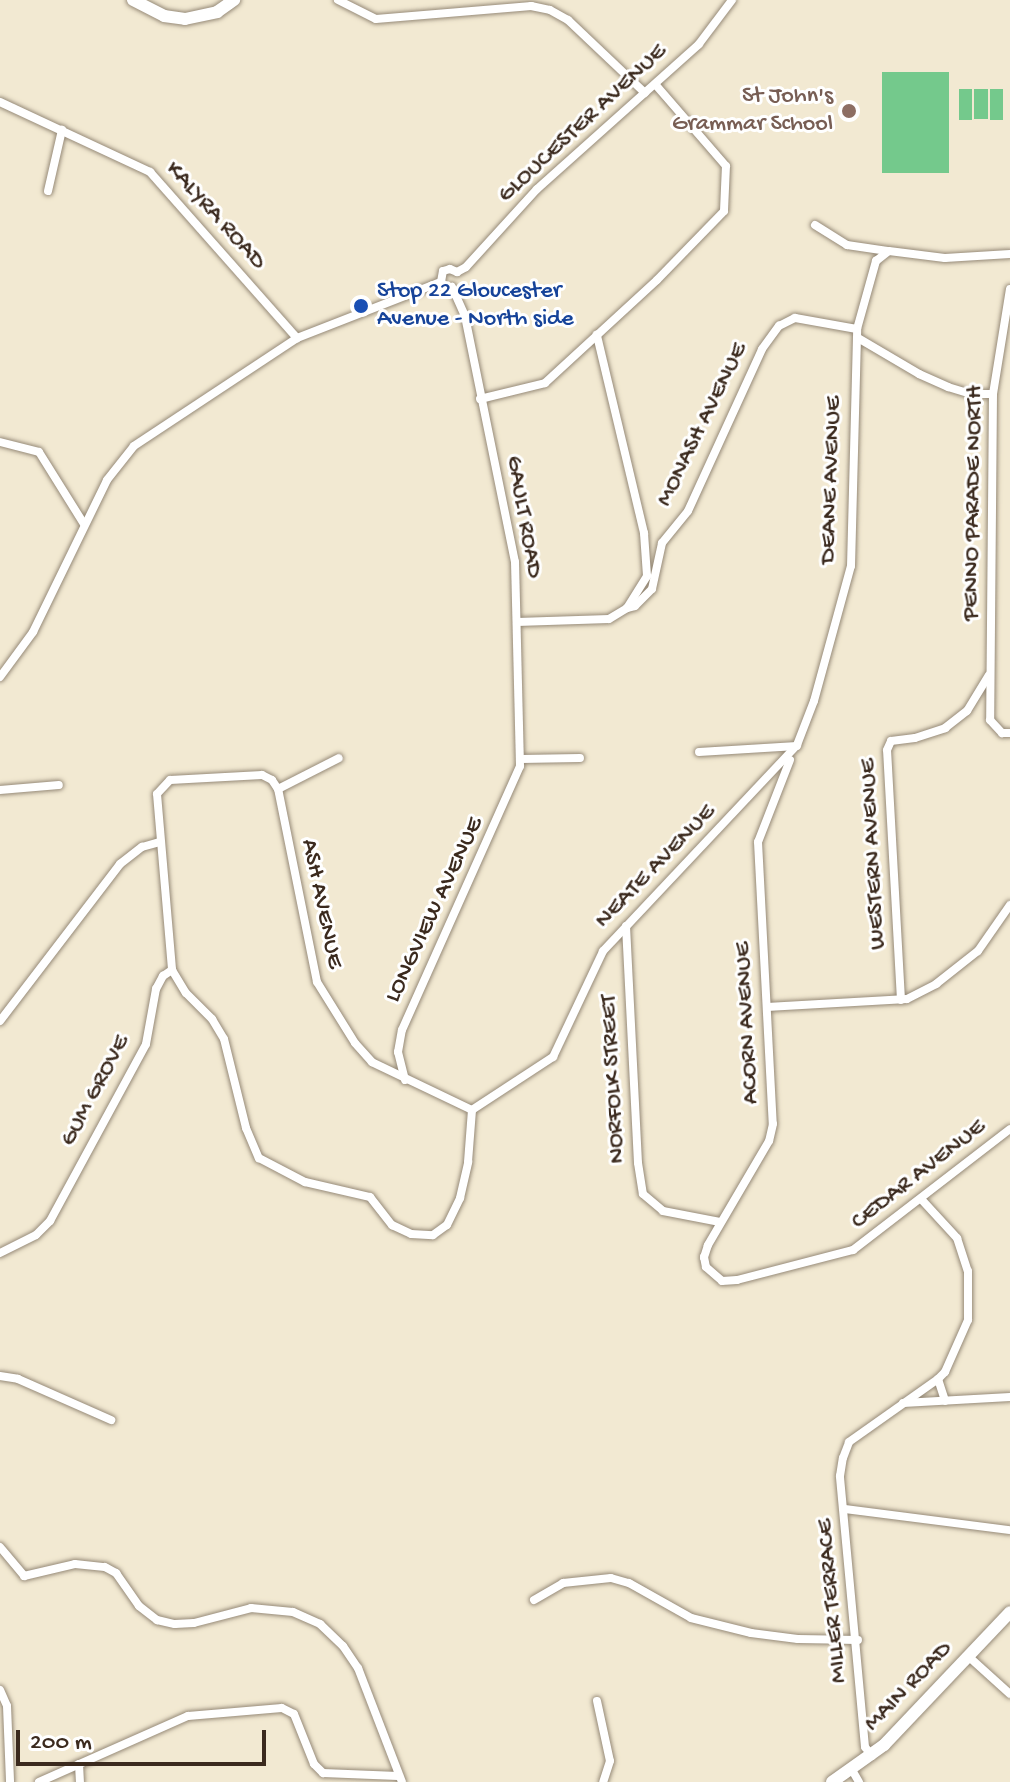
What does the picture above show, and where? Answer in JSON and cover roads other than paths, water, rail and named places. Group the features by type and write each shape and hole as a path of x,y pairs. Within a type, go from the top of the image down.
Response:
{"main road":[{"path":"133,0 164,16 185,19 217,12 234,0"},
{"name":"MAIN ROAD","path":"832,1782 856,1776 1010,1612"}],"street":[{"path":"338,0 376,19 531,6 550,10 568,20 645,93"},
{"path":"443,13 444,0"},
{"name":"GLOUCESTER AVENUE","path":"457,272 466,267 537,189 699,44 731,0"},
{"path":"480,399 545,383 724,211 726,166 655,84"},
{"name":"KALYRA ROAD","path":"0,102 150,172 297,338"},
{"path":"48,191 62,130"},
{"path":"815,225 847,245 945,258 1010,254"},
{"name":"DEANE AVENUE","path":"795,749 814,701 851,566 858,334 876,261 889,251"},
{"path":"0,677 40,621 84,524 113,471 134,446 297,338 441,282 452,287 458,281 457,272 446,269 441,275 441,282"},
{"name":"GAULT ROAD","path":"452,287 465,316 515,562 521,759"},
{"name":"PENNO PARADE NORTH","path":"1010,289 993,394 990,671 990,720 1002,733 1010,733"},
{"name":"MONASH AVENUE","path":"627,608 635,606 652,589 662,543 688,511 762,349 779,326 795,318 858,334 919,374 948,387 971,394 993,394"},
{"path":"517,622 609,619 627,608 647,576 644,533 597,335"},
{"path":"0,442 39,452 84,524"},
{"name":"WESTERN AVENUE","path":"901,1000 887,750 891,741 915,738 945,728 967,711 990,671"},
{"path":"699,752 795,749"},
{"name":"NEATE AVENUE","path":"472,1110 553,1057 603,951 795,749"},
{"name":"ACORN AVENUE","path":"712,1276 704,1257 720,1222 769,1141 773,1124 758,842 795,749"},
{"path":"339,758 278,789 272,780 262,775 170,780 157,794 172,970 186,993 212,1019 224,1039 246,1128 259,1158 305,1182 370,1197 392,1225 433,1235 447,1225 460,1198 468,1162 472,1110"},
{"path":"521,759 580,758"},
{"name":"LONGVIEW AVENUE","path":"405,1080 398,1052 402,1030 518,777 521,759"},
{"path":"0,790 59,785"},
{"name":"ASH AVENUE","path":"278,789 317,982 355,1043 372,1062 472,1110"},
{"path":"0,1021 120,864 142,847 159,842"},
{"path":"767,1007 901,1000 936,984 978,951 1010,905"},
{"name":"NORFOLK STREET","path":"626,926 638,1163 643,1194 663,1211 720,1222"},
{"name":"GUM GROVE","path":"0,1253 36,1235 50,1221 146,1044 156,989 163,976 172,970"},
{"name":"CEDAR AVENUE","path":"712,1276 722,1281 737,1280 853,1250 922,1200 1010,1129"},
{"path":"903,1403 945,1372 968,1320 968,1271 957,1238 922,1200"},
{"path":"0,1376 18,1379 111,1420"},
{"path":"938,1379 945,1401"},
{"path":"903,1403 1010,1397"},
{"name":"MILLER TERRACE","path":"872,1756 865,1747 858,1640 840,1476 849,1442 903,1403"},
{"path":"845,1509 1010,1530"},
{"path":"0,1547 24,1576 75,1564 105,1567 116,1573 139,1606 157,1620 175,1624 194,1623 251,1608 293,1612 320,1624 343,1646 358,1668 400,1779 323,1773 314,1764 294,1714 282,1708 188,1716 39,1782"},
{"path":"534,1600 563,1583 611,1578 629,1583 691,1618 751,1633 798,1639 858,1640"},
{"path":"969,1657 1010,1694"},
{"path":"0,1690 7,1706 10,1782"},
{"path":"597,1701 610,1761 603,1782"},
{"path":"79,1764 80,1782"}],"place":[{"name":"St John's Grammar School","path":"849,111"},
{"name":"Stop 22 Gloucester Avenue - North side","path":"361,306"}]}
